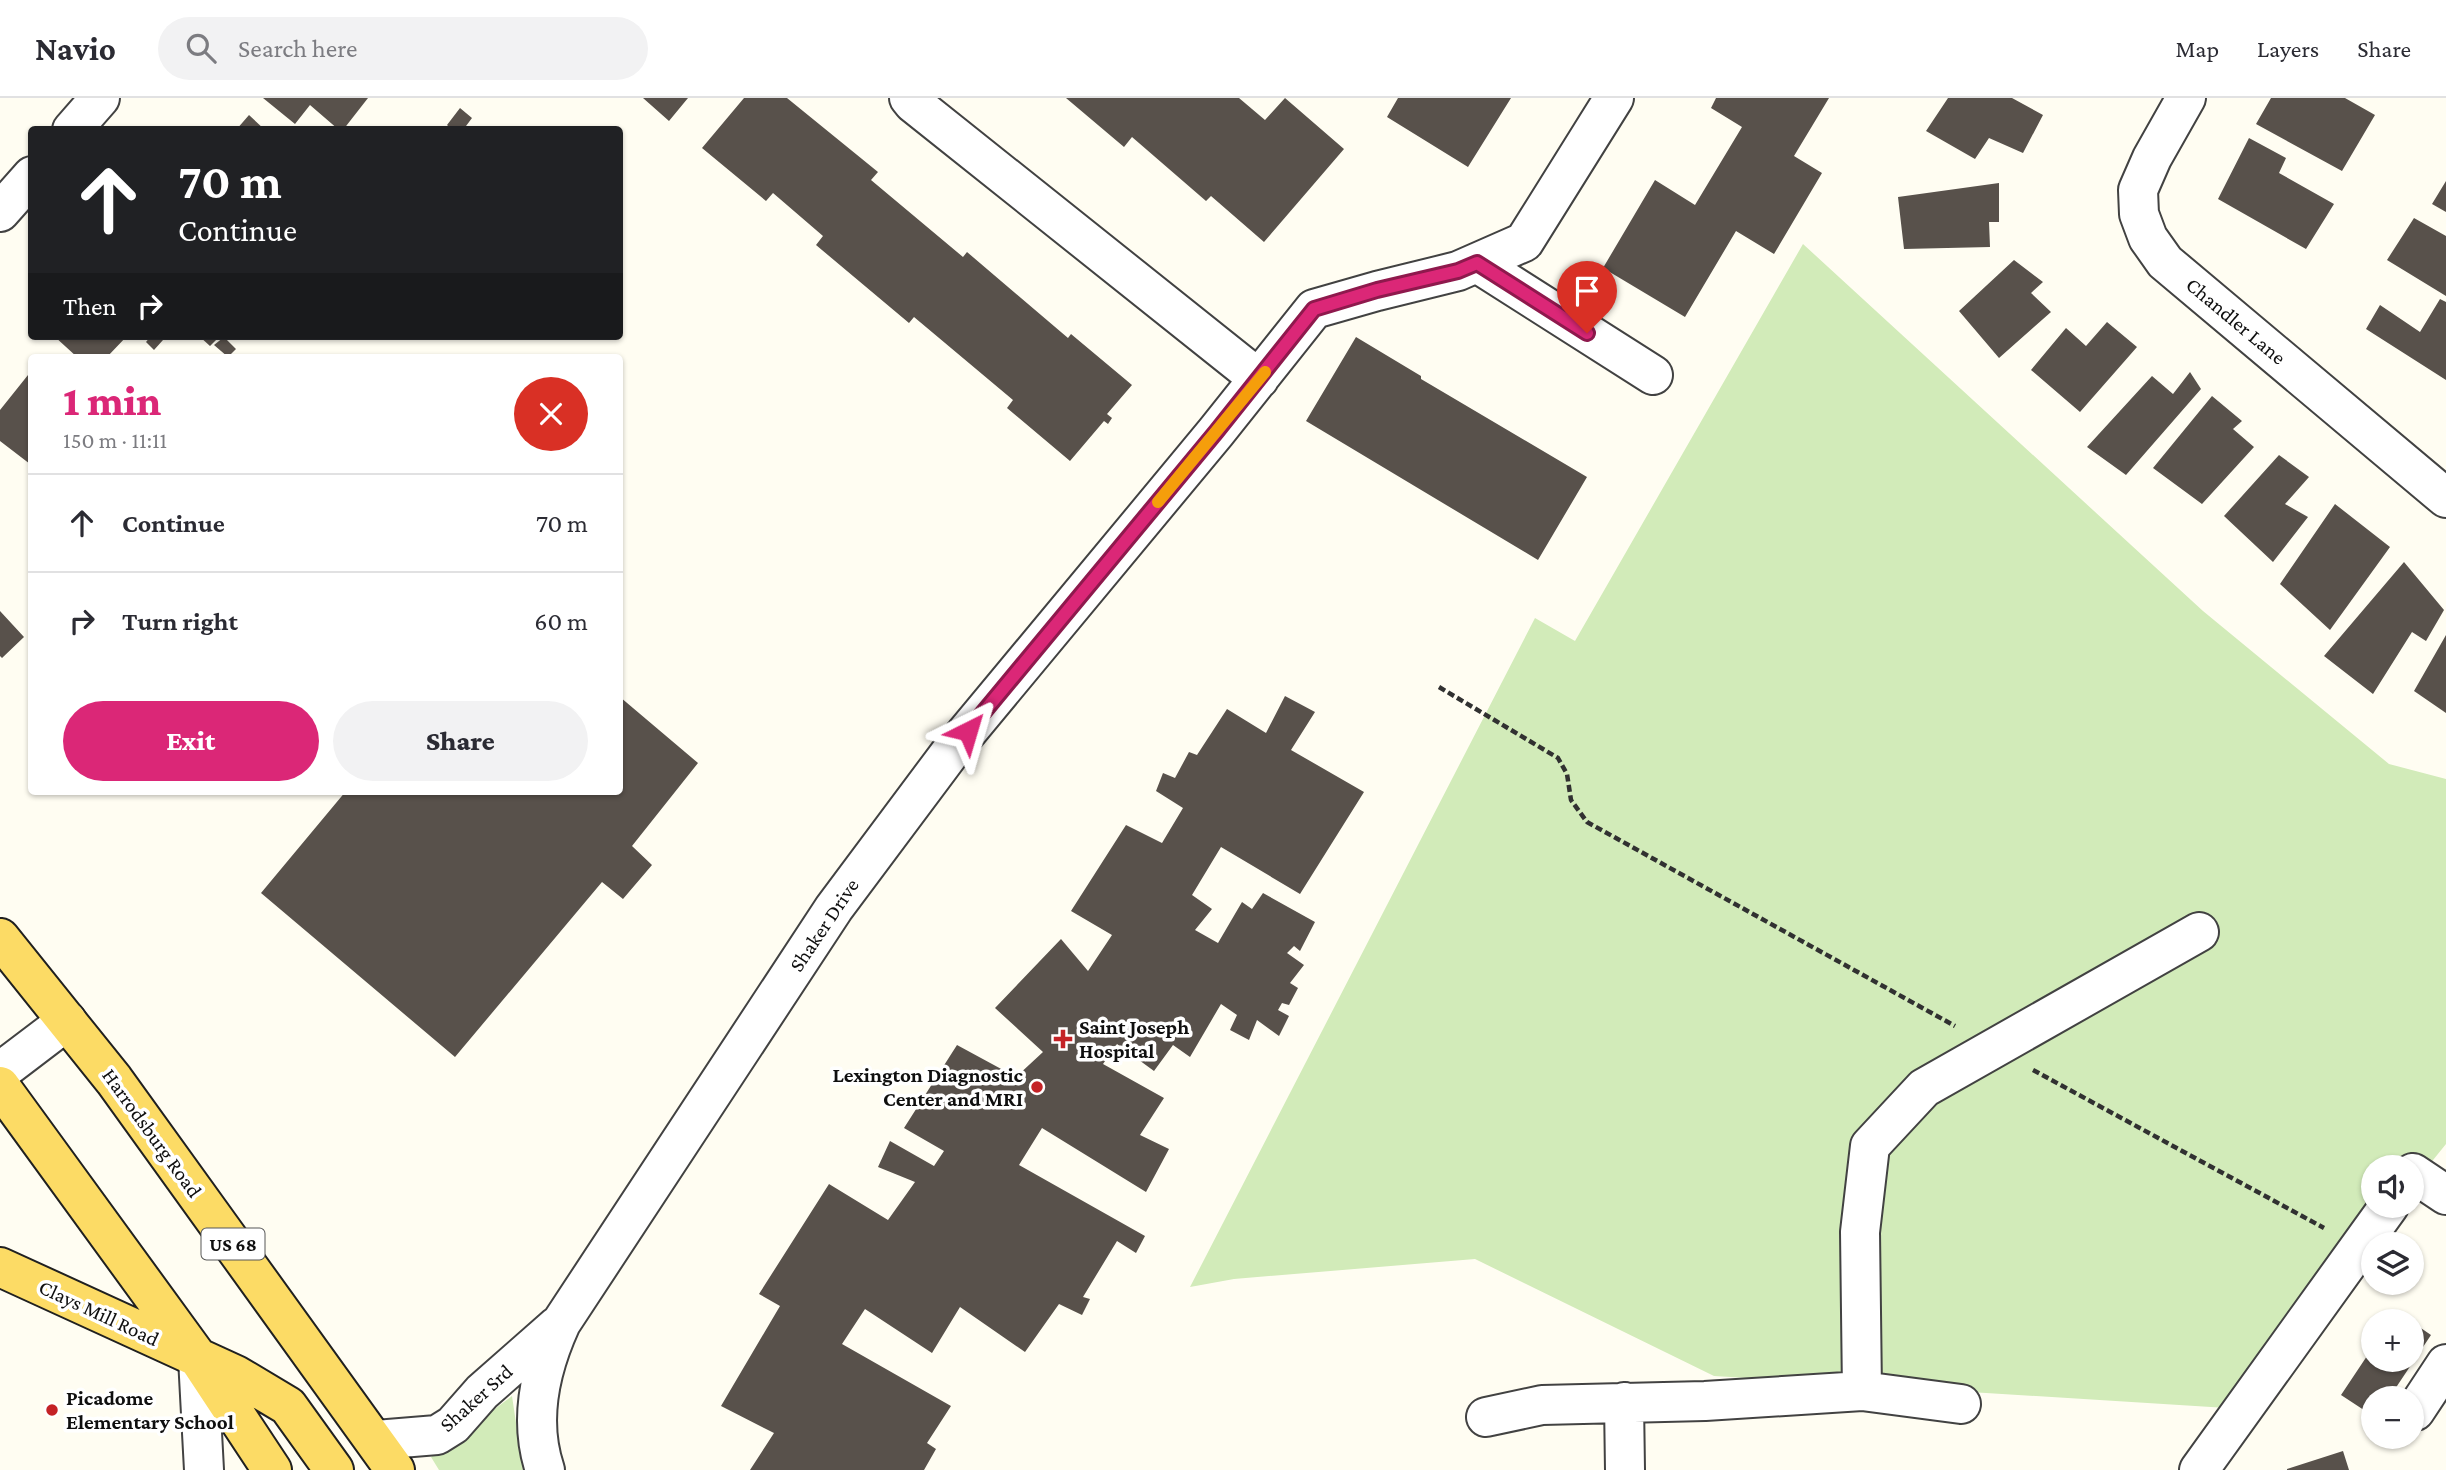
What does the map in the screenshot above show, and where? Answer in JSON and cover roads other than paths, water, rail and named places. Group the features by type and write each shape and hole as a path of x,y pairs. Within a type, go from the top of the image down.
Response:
{"main road":[{"name":"Harrodsburg Road","path":"0,937 114,1080 385,1455"},
{"path":"0,1086 198,1358 272,1470"},
{"name":"Clays Mill Road","path":"0,1267 236,1376 288,1406 334,1470"}],"street":[{"path":"76,126 100,98"},
{"path":"909,98 1259,379"},
{"name":"Shaker Drive","path":"545,1470 537,1427 538,1391 548,1350 561,1323 834,908 952,750 1216,432 1314,309 1377,290 1458,271 1524,242 1614,98"},
{"name":"Chandler Lane","path":"2186,98 2151,158 2138,190 2139,214 2148,238 2165,262 2446,498"},
{"path":"0,212 28,180"},
{"path":"1477,263 1653,375"},
{"path":"1862,1391 1860,1231 1870,1146 1924,1088 2199,932"},
{"path":"0,1072 67,1021"},
{"path":"2424,1180 2446,1195"},
{"path":"2199,1470 2380,1218"},
{"name":"Shaker Srd","path":"385,1455 437,1435 453,1425 482,1392 561,1323"},
{"path":"198,1358 204,1470"},
{"path":"2424,1397 2446,1364"},
{"path":"1486,1417 1542,1405 1705,1401 1862,1391 1961,1404"},
{"path":"1624,1402 1625,1470"}],"place":[{"name":"Saint Joseph Hospital","path":"1063,1039"},
{"name":"Lexington Diagnostic Center and MRI","path":"1037,1087"},
{"name":"Picadome Elementary School","path":"52,1410"}]}
